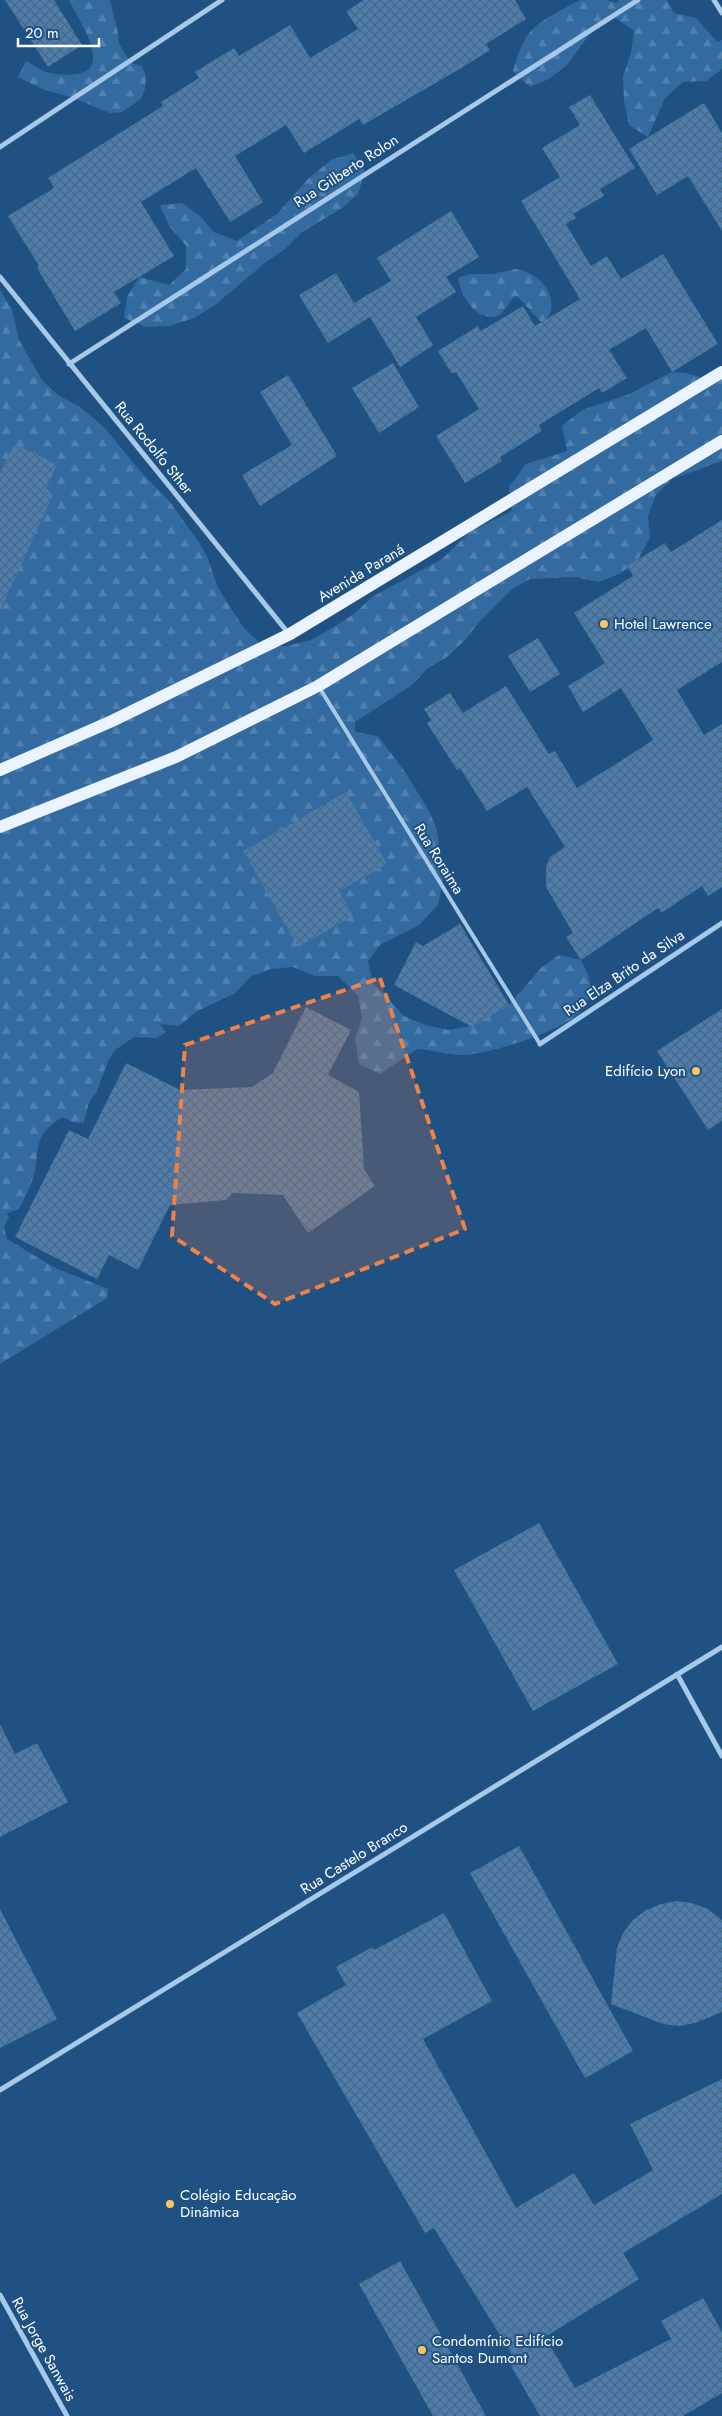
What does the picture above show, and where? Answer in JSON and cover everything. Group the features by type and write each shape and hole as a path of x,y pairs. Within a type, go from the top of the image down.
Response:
{"main road":[{"name":"Avenida Paraná","path":"0,770 112,721 290,634 722,372"},
{"path":"0,827 176,757 318,686 722,441"}],"street":[{"path":"0,146 222,0"},
{"name":"Rua Gilberto Rolon","path":"69,364 638,0"},
{"path":"714,0 722,13"},
{"name":"Rua Rodolfo Sther","path":"0,277 290,634"},
{"name":"Rua Elza Brito da Silva","path":"540,1044 722,923"},
{"name":"Rua Castelo Branco","path":"0,2090 722,1647"},
{"path":"677,1674 722,1756"},
{"name":"Rua Jorge Sanwais","path":"0,2295 67,2416"}],"lane":[{"name":"Rua Roraima","path":"318,686 540,1044"}],"highlighted area":[{"path":"380,978 465,1229 275,1304 172,1236 185,1045"}],"green space":[{"path":"69,0 110,0 119,44 131,63 142,66 146,76 145,89 141,99 122,112 110,113 76,99 42,89 18,77 26,61 43,71 53,74 77,74 88,70 92,63 93,53 85,30"},
{"path":"581,0 606,0 617,3 619,0 667,0 674,13 696,18 717,42 722,40 722,69 706,81 683,82 665,98 648,137 629,125 624,101 623,76 631,53 634,31 614,17 595,27 567,65 549,79 530,87 513,71 525,40 541,22"},
{"path":"353,153 365,171 358,194 342,208 301,233 285,249 266,262 215,305 194,318 169,326 147,327 124,318 127,297 139,277 169,285 186,269 186,246 169,226 160,205 182,203 200,216 214,232 237,241 277,214 309,178 331,160"},
{"path":"516,269 535,277 547,290 552,305 551,311 546,319 541,322 517,296 513,298 500,315 492,317 478,313 467,301 458,278 469,274 492,274"},
{"path":"0,290 12,310 19,340 42,380 59,396 79,406 104,427 141,472 170,502 200,544 208,559 218,588 243,627 264,647 287,646 311,640 355,613 372,597 442,559 471,531 512,511 509,487 526,464 567,451 562,426 582,410 627,395 672,372 708,379 722,376 722,461 672,479 656,495 648,516 650,537 637,562 619,574 598,582 576,577 530,579 512,589 447,657 428,668 412,685 355,722 355,732 378,736 405,772 429,811 437,830 443,879 438,905 419,925 381,944 368,961 373,983 404,1016 425,1025 448,1030 470,1026 509,1005 541,968 559,955 581,960 590,986 587,1003 579,1013 550,1031 511,1045 476,1054 463,1055 417,1049 380,1074 359,1064 355,1039 362,1018 358,996 338,976 315,976 293,967 270,969 250,977 235,993 196,1012 179,1026 160,1024 166,1032 157,1038 134,1037 115,1050 109,1059 96,1093 89,1102 84,1123 73,1122 62,1117 44,1133 39,1143 35,1171 29,1188 19,1209 7,1213 9,1217 4,1227 7,1239 55,1268 108,1289 107,1298 0,1364"}],"building":[{"path":"5,0 54,0 82,45 48,67"},
{"path":"364,0 515,0 526,19 486,44 490,50 463,67 363,125 359,119 304,153 286,125 235,156 263,202 230,222 196,168 141,202 174,256 114,292 121,303 75,331 37,268 39,266 8,216 54,188 48,178 163,106 161,102 199,78 195,72 234,48 239,56 290,25 310,58 358,29 346,11"},
{"path":"590,95 635,168 600,189 604,196 573,214 576,218 566,224 591,266 607,256 621,279 663,254 718,344 672,372 646,328 609,350 627,378 602,393 599,388 539,425 542,431 500,457 502,461 465,483 436,436 479,409 456,372 452,374 438,351 478,326 481,331 523,306 535,326 580,299 521,201 560,177 542,148 580,125 569,107"},
{"path":"704,103 722,133 722,231 688,176 657,195 629,149"},
{"path":"451,211 479,257 446,277 456,292 416,317 433,345 400,367 370,317 328,343 299,295 336,273 354,303 391,281 377,258"},
{"path":"393,363 419,407 379,433 352,388"},
{"path":"288,375 337,456 260,506 242,475 292,445 260,392"},
{"path":"14,444 57,464 45,491 53,495 0,611 0,474"},
{"path":"722,520 722,662 677,690 704,735 722,724 722,887 708,896 702,886 661,913 658,908 581,960 566,937 573,933 546,887 546,867 550,857 565,847 527,787 487,811 460,768 457,770 427,723 431,720 424,709 450,693 463,713 506,686 549,754 555,751 577,788 616,764 653,740 621,688 583,712 568,686 605,663 574,613 633,576 627,566 665,543 671,552"},
{"path":"538,638 560,674 530,692 508,656"},
{"path":"346,792 387,864 339,891 353,916 298,947 243,851"},
{"path":"460,924 509,1005 472,1027 394,985 416,942 423,946"},
{"path":"306,1007 351,1030 328,1075 359,1092 364,1169 375,1186 308,1233 283,1195 232,1193 226,1200 170,1205 138,1270 109,1255 97,1279 15,1237 69,1130 88,1139 126,1063 180,1090 252,1087 273,1073"},
{"name":"Edifício Lyon","path":"722,1009 722,1121 708,1130 657,1051"},
{"path":"539,1523 618,1664 533,1711 454,1570"},
{"path":"0,1724 15,1754 37,1743 68,1802 0,1837"},
{"path":"519,1846 633,2051 585,2078 470,1873"},
{"path":"677,1901 692,1903 708,1909 722,1920 722,2012 695,2023 679,2026 663,2024 611,2004 617,1948 623,1933 633,1920 646,1910 661,1904"},
{"path":"0,1909 57,2019 0,2048"},
{"path":"444,1913 492,2001 423,2039 516,2208 574,2173 594,2205 653,2170 630,2124 722,2079 722,2194 623,2253 639,2279 545,2337 575,2388 671,2339 661,2321 703,2298 722,2332 722,2393 683,2416 540,2416 511,2366 517,2363 434,2228 425,2233 297,2013 346,1985 336,1967 372,1947 374,1950"},
{"name":"Condomínio Edifício Santos Dumont","path":"400,2261 486,2416 433,2416 359,2284"}],"place":[{"name":"Hotel Lawrence","path":"604,624"},
{"name":"Edifício Lyon","path":"696,1071"},
{"name":"Colégio Educação Dinâmica","path":"170,2204"},
{"name":"Condomínio Edifício Santos Dumont","path":"422,2350"}]}
